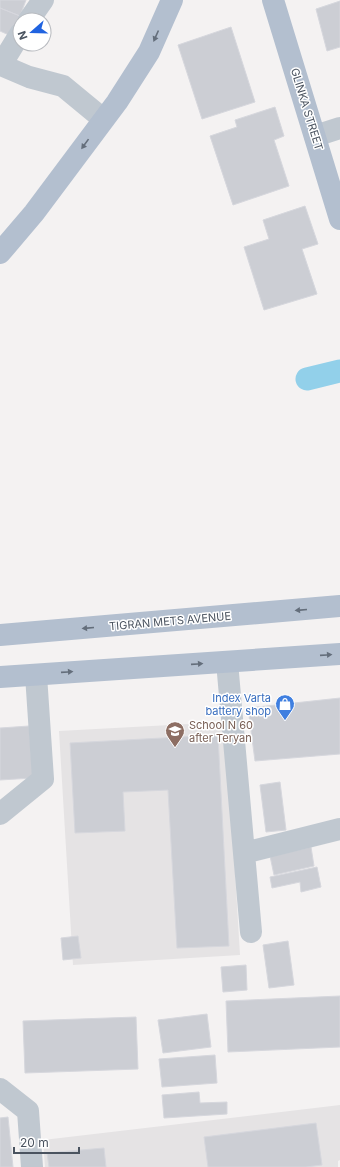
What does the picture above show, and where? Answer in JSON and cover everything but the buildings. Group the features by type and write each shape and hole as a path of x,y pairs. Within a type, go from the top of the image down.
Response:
{"main road":[{"path":"0,253 34,213 117,102 149,52 172,0"},
{"name":"GLINKA STREET","path":"274,0 340,218"},
{"name":"TIGRAN METS AVENUE","path":"0,635 340,606"},
{"path":"0,677 340,654"}],"street":[{"path":"35,12 43,0"},
{"path":"12,47 1,65 29,77 63,86 104,119"},
{"path":"315,136 340,128"},
{"path":"227,662 251,932"},
{"path":"0,814 43,779 36,674"},
{"path":"244,853 340,830"},
{"path":"0,1089 28,1111 32,1167"}],"shaded area":[{"path":"226,722 240,955 73,965 59,731"},
{"path":"340,1105 340,1160 338,1161 338,1167 45,1167 43,1140"}],"waterway":[{"path":"307,379 340,371"}],"place":[{"name":"Index Varta battery shop","path":"285,721"},
{"name":"School N 60 after Teryan","path":"175,748"}]}
